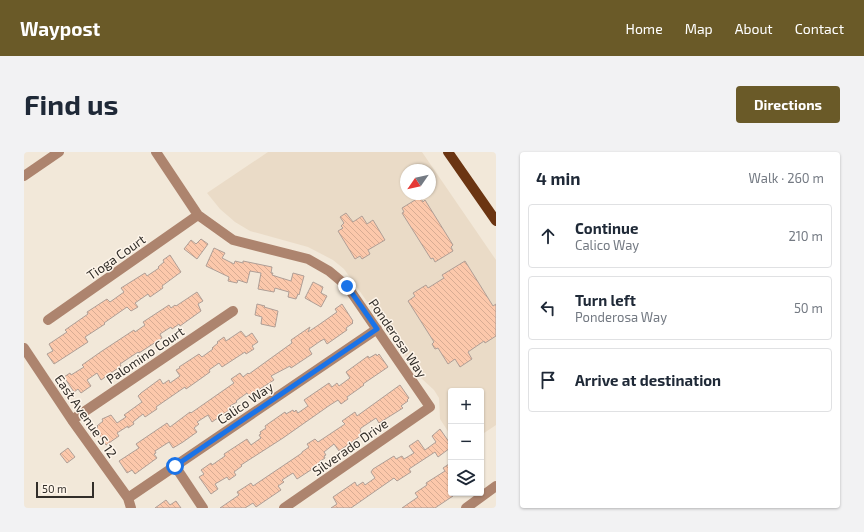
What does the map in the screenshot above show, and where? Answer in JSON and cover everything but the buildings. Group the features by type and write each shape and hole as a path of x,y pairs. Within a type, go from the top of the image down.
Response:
{"main road":[{"path":"448,152 496,222"}],"street":[{"path":"24,176 59,152"},
{"name":"Ponderosa Way","path":"156,152 198,215 233,240 308,260 329,271 347,286 430,407"},
{"name":"Tioga Court","path":"48,320 198,215"},
{"name":"Palomino Court","path":"72,420 233,311"},
{"name":"Calico Way","path":"128,498 377,329"},
{"name":"East Avenue S 12","path":"24,348 72,420 128,498 131,508"},
{"name":"Silverado Drive","path":"284,508 430,407"},
{"path":"175,466 203,508"},
{"path":"466,508 496,486"}],"shaded area":[{"path":"268,152 422,152 430,164 400,164 400,200 436,200 436,172 496,260 496,425 484,433 484,388 448,388 448,431 440,419 439,398 434,390 421,378 344,269 333,260 308,247 250,231 235,222 220,209 207,193"}],"route":[{"path":"175,466 377,329 347,286"}]}
